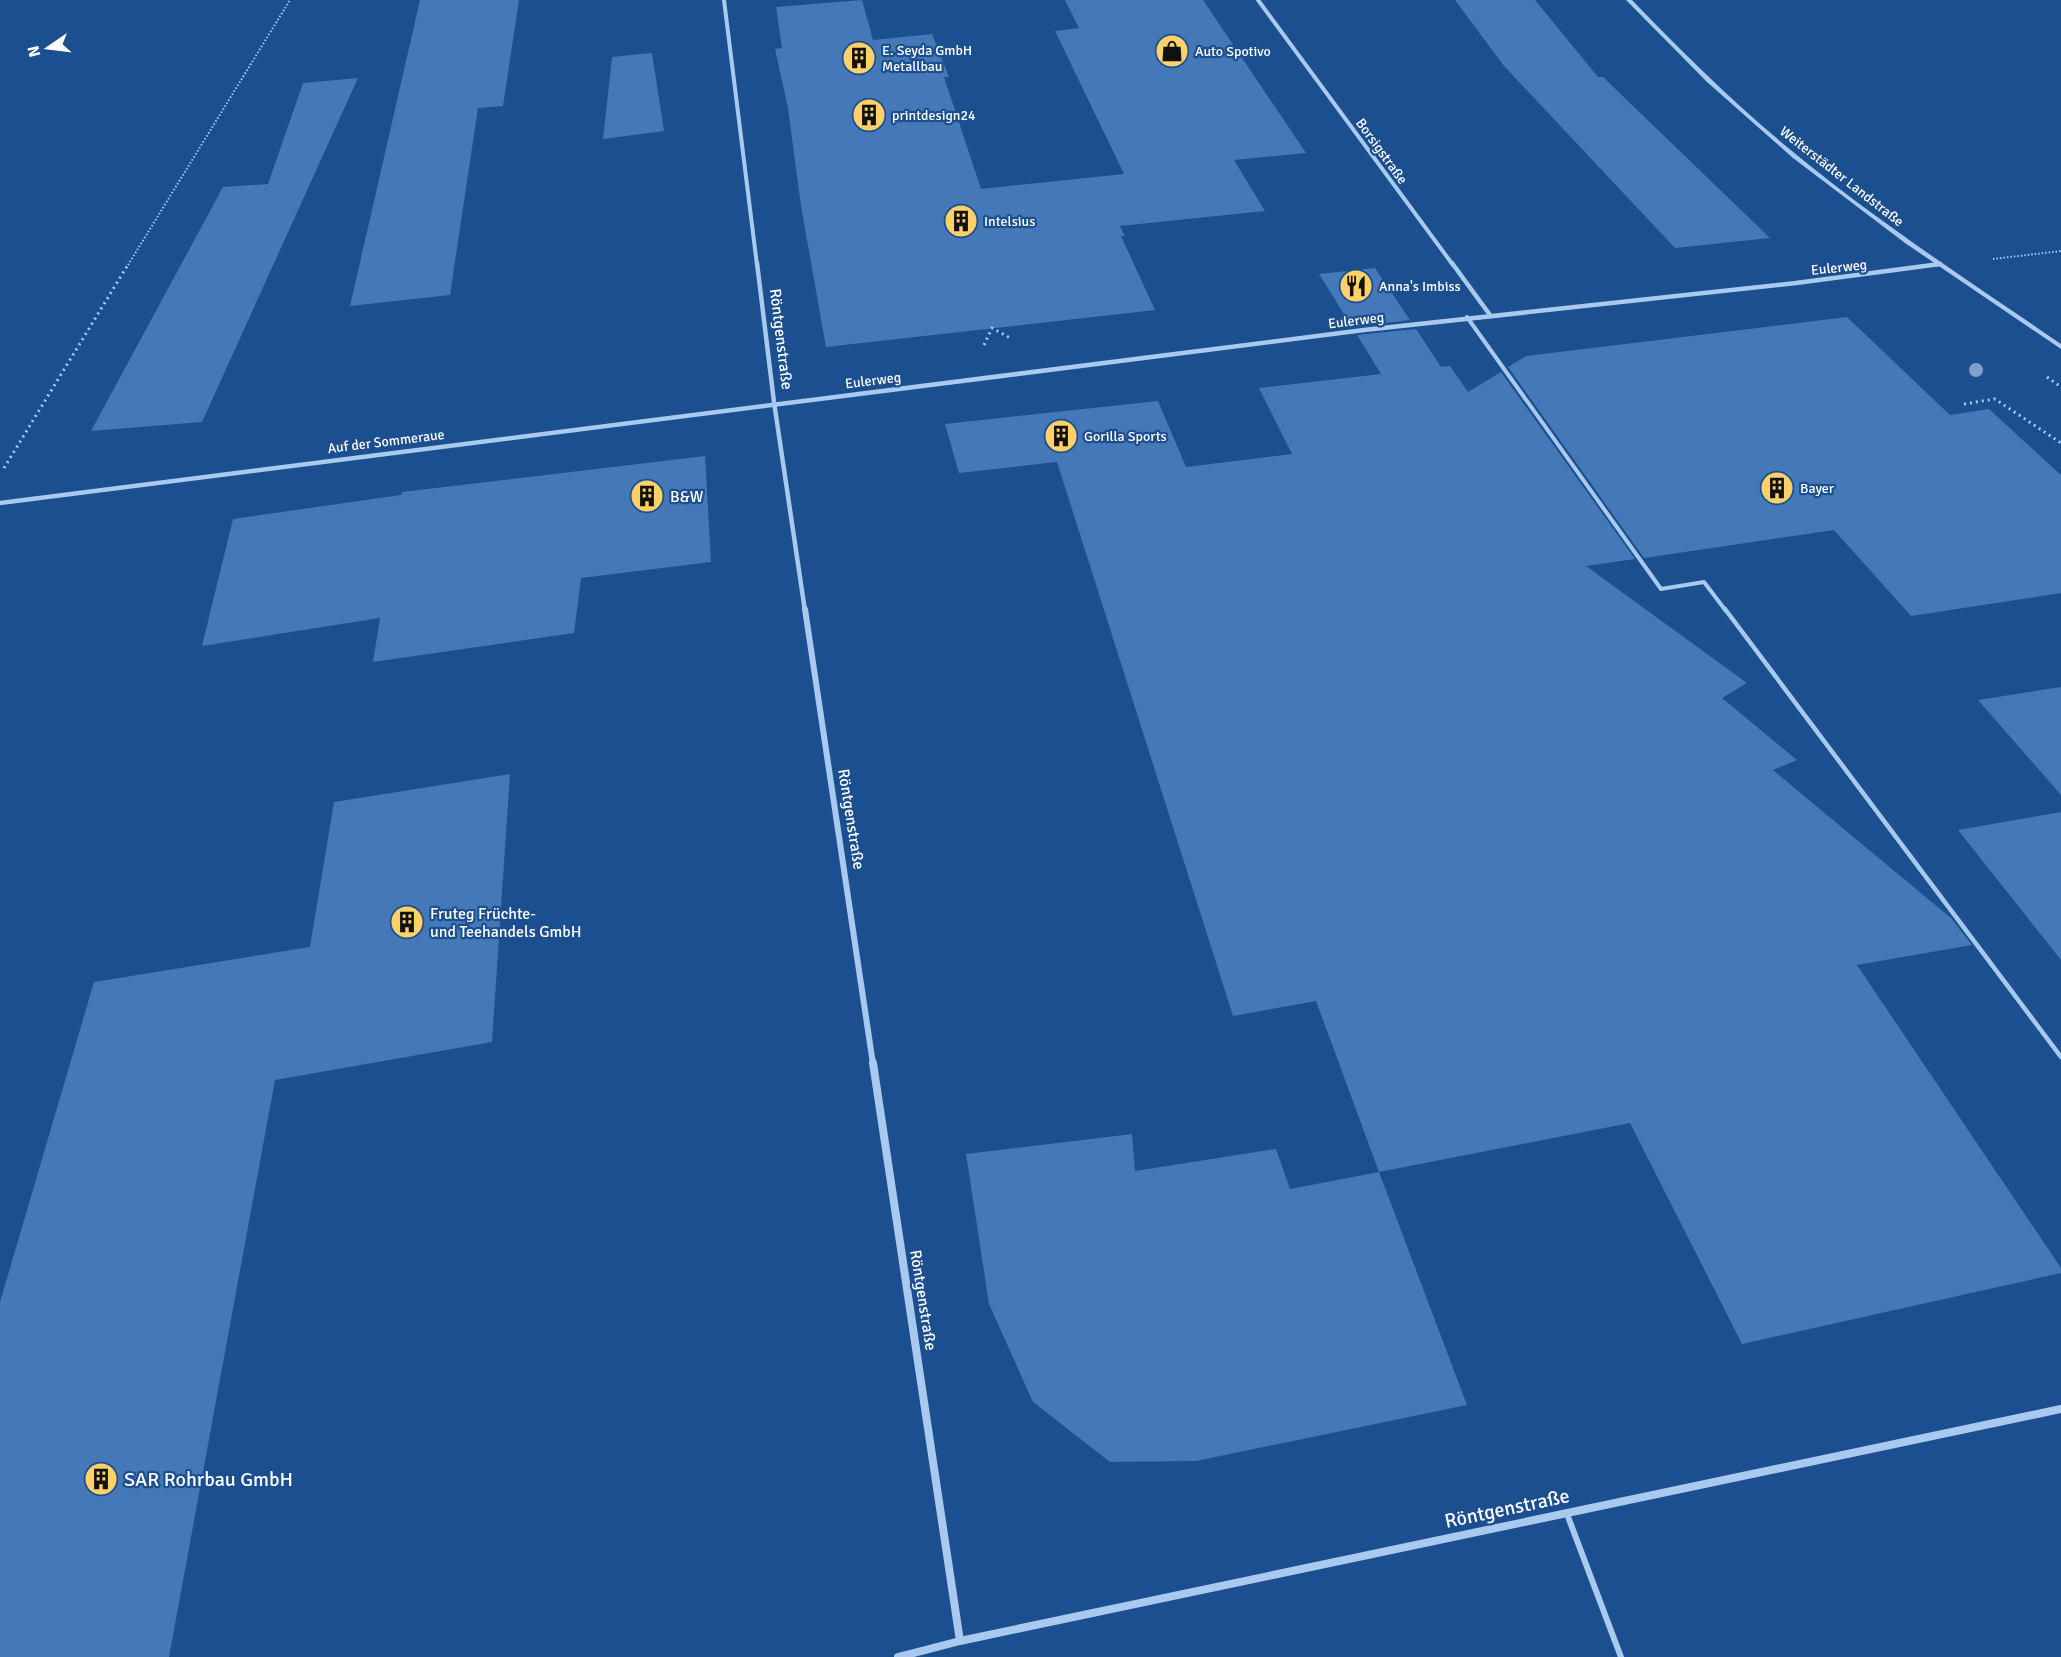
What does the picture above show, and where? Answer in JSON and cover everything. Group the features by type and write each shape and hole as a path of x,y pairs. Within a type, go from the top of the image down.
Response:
{"street":[{"name":"Röntgenstraße","path":"724,0 774,402 960,1641"},
{"name":"Borsigstraße","path":"1258,0 1490,315"},
{"name":"Weiterstädter Landstraße","path":"1629,0 1704,76 1761,128 1854,202 2061,347"},
{"name":"Eulerweg","path":"774,402 1467,317 1844,278 1940,264"},
{"name":"Auf der Sommeraue","path":"0,503 774,402"},
{"name":"Röntgenstraße","path":"898,1657 960,1641 2061,1409"}],"lane":[{"path":"1467,317 1661,589 1704,582 2061,1057"},
{"path":"1567,1514 1621,1657"}],"path":[{"path":"0,475 290,0"},
{"path":"1940,264 2061,251"},
{"path":"1964,404 1995,399 2061,443"}],"building":[{"path":"420,0 519,0 503,106 478,108 450,295 350,306"},
{"path":"862,0 873,40 932,34 949,77 944,77 981,189 1124,174 1055,31 1079,28 1065,0 1203,0 1306,153 1234,160 1265,211 1120,226 1125,236 1121,236 1155,310 826,347 801,206 788,108 775,49 782,48 776,7"},
{"path":"1455,0 1535,0 1598,77 1603,77 1770,238 1675,248 1504,66"},
{"path":"652,53 664,131 603,139 612,57"},
{"path":"358,78 202,422 91,431 223,187 268,184 303,83"},
{"path":"1375,268 1410,320 1352,327 1319,274"},
{"name":"Bayer","path":"1847,317 1950,415 1989,409 2061,475 2061,593 1911,616 1834,530 1644,558 1508,367 1526,356"},
{"path":"1416,329 1441,367 1450,366 1468,392 1501,372 1635,559 1586,566 1747,683 1722,698 1797,760 1773,770 1951,918 1972,945 1857,965 2061,1268 2061,1273 1742,1344 1630,1123 1379,1172 1316,1001 1233,1016 1057,462 959,473 945,424 1158,401 1186,467 1292,454 1259,388 1381,374 1357,335"},
{"path":"705,456 711,562 581,578 574,633 373,662 380,618 202,646 233,519 401,495 402,492"},
{"path":"2061,687 2061,795 1978,700"},
{"name":"SAR Rohrbau GmbH","path":"510,774 492,1042 275,1080 169,1657 0,1657 0,1302 94,982 310,947 334,802"},
{"path":"2061,812 2061,960 1958,830"},
{"path":"1132,1134 1135,1171 1276,1149 1290,1189 1379,1172 1467,1405 1196,1461 1110,1462 1033,1402 989,1304 966,1154"}],"place":[{"name":"Auto Spotivo","path":"1172,51"},
{"name":"E. Seyda GmbH Metallbau","path":"859,58"},
{"name":"printdesign24","path":"869,115"},
{"name":"Intelsius","path":"961,221"},
{"name":"Anna's Imbiss","path":"1356,286"},
{"name":"Gorilla Sports","path":"1061,436"},
{"name":"Bayer","path":"1777,488"},
{"name":"B&W","path":"647,496"},
{"name":"Fruteg Früchte- und Teehandels GmbH","path":"407,922"},
{"name":"SAR Rohrbau GmbH","path":"101,1479"}]}
